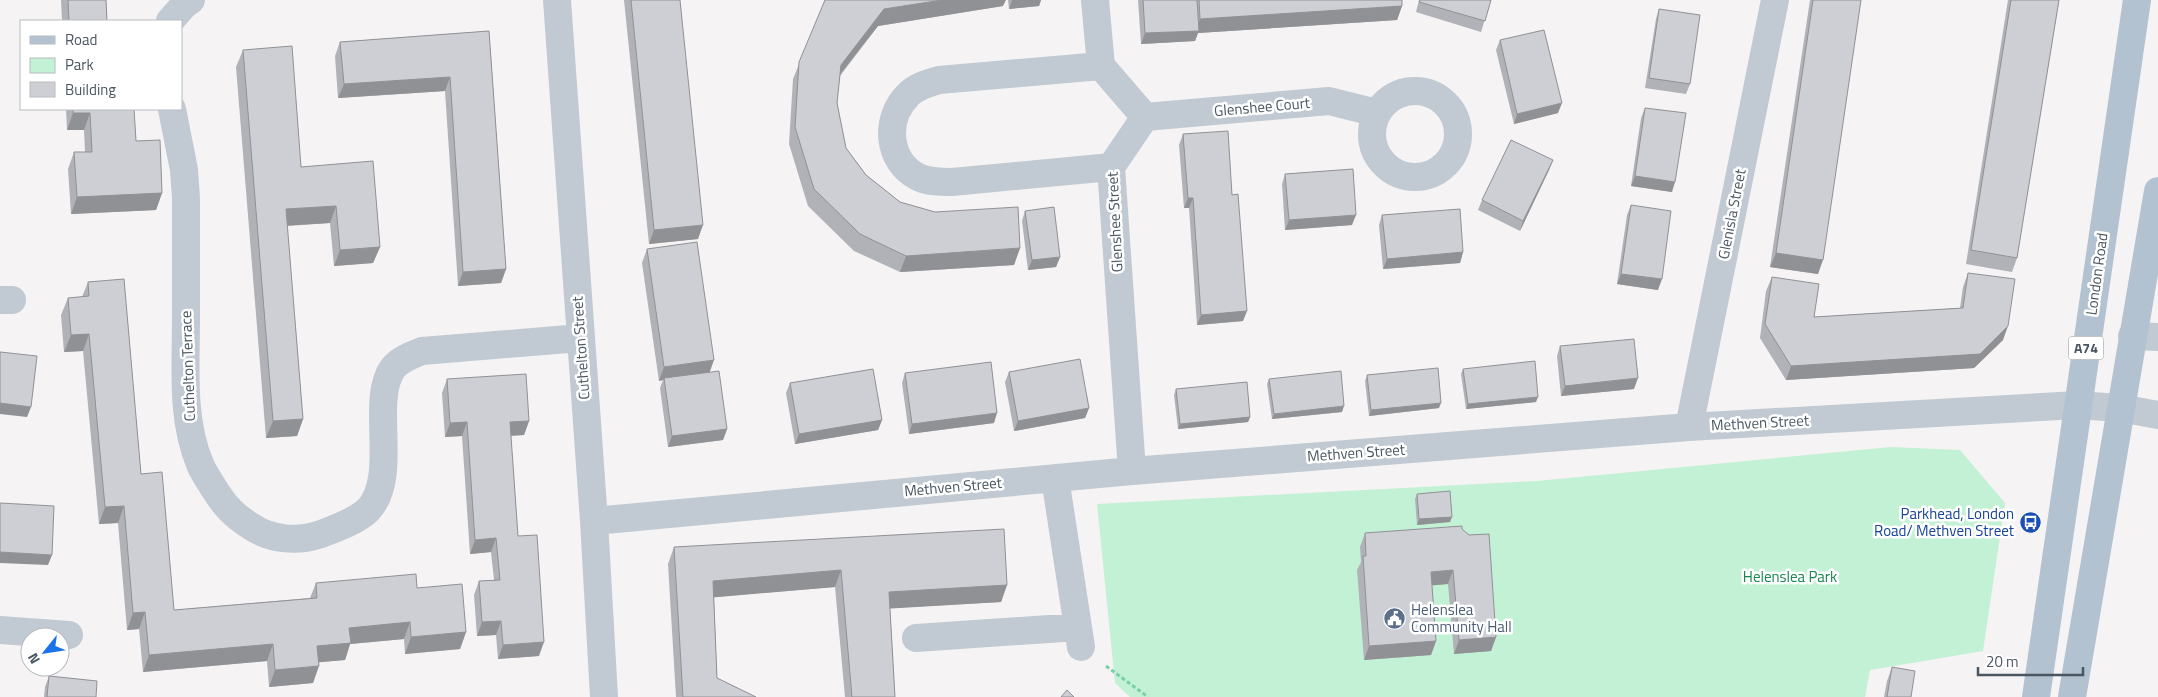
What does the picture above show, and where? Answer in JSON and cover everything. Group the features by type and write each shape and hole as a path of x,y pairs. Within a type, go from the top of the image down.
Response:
{"main road":[{"name":"London Road","path":"2036,697 2137,0"},
{"path":"2072,697 2120,408 2145,337 2158,190"}],"street":[{"path":"171,20 184,5 192,0"},
{"name":"Cuthelton Street","path":"556,0 594,521 604,697"},
{"path":"1096,0 1101,66 1145,117"},
{"name":"Glenisla Street","path":"1689,427 1775,0"},
{"path":"1101,66 939,80 922,85 909,94 899,107 893,122 892,140 897,157 906,169 919,178 936,182 1111,167"},
{"name":"Glenshee Court","path":"1145,117 1329,101 1377,113"},
{"name":"Cuthelton Terrace","path":"172,110 184,170 186,198 186,373 191,436 200,466 219,496 236,517 264,534 291,540 314,536 341,527 367,511 379,492 383,456 384,392 393,369 407,357 422,351 580,338"},
{"name":"Glenshee Street","path":"1132,471 1111,167 1145,117"},
{"name":"Methven Street","path":"594,521 1132,471 1689,427 2077,405 2120,408 2158,415"},
{"path":"916,638 1080,637 1056,478"},
{"path":"0,630 20,631"}],"path":[{"path":"1080,637 1148,697"}],"green space":[{"name":"Helenslea Park","path":"1891,447 1960,450 2005,503 1983,651 1870,670 1865,697 1130,697 1115,683 1097,504 1537,481"}],"building":[{"path":"68,0 106,0 107,20 69,20"},
{"path":"631,0 680,0 703,225 654,230"},
{"path":"825,0 942,0 884,9 841,65 837,103 846,148 866,175 900,202 935,212 1018,207 1020,248 906,256 860,234 814,189 795,127 799,62"},
{"path":"1143,0 1197,0 1199,31 1145,33"},
{"path":"1199,0 1402,0 1402,6 1200,19"},
{"path":"1420,0 1491,0 1485,21 1419,2"},
{"path":"1813,0 1861,0 1823,260 1776,253"},
{"path":"2011,0 2059,0 2017,258 1971,250"},
{"path":"1659,9 1700,15 1690,84 1649,78"},
{"path":"1544,30 1562,103 1517,114 1500,40"},
{"path":"489,31 506,269 463,272 450,77 344,84 340,42"},
{"path":"292,46 301,167 373,161 380,247 340,250 336,206 286,209 303,419 273,421 243,50"},
{"path":"1645,108 1686,113 1675,182 1635,176"},
{"path":"73,110 134,110 136,141 160,140 162,193 77,197 74,152 92,152 90,113 73,113"},
{"path":"1228,131 1232,195 1238,194 1247,311 1201,315 1193,198 1188,198 1183,134"},
{"path":"1511,140 1553,160 1523,221 1482,200"},
{"path":"1353,169 1356,215 1289,220 1285,174"},
{"path":"1631,205 1671,211 1662,279 1621,274"},
{"path":"1054,207 1060,257 1032,260 1025,211"},
{"path":"1460,209 1463,252 1387,259 1382,215"},
{"path":"697,242 714,360 664,367 647,249"},
{"path":"1968,273 2015,279 2008,326 1980,354 1791,366 1765,324 1772,277 1819,284 1814,317 1963,308"},
{"path":"124,279 141,474 162,472 174,610 317,598 316,583 416,574 417,588 462,584 466,632 411,637 410,622 349,628 351,643 317,646 319,666 275,670 273,644 149,655 145,612 133,613 124,506 105,507 89,334 71,335 68,298 89,296 88,282"},
{"path":"1634,339 1638,378 1565,386 1560,346"},
{"path":"0,352 37,356 31,407 0,403"},
{"path":"1080,359 1089,408 1018,421 1009,372"},
{"path":"1535,361 1538,397 1468,404 1463,369"},
{"path":"991,362 997,413 912,424 905,373"},
{"path":"1438,368 1441,403 1371,410 1367,375"},
{"path":"873,369 882,420 799,434 790,383"},
{"path":"719,371 727,429 672,436 664,378"},
{"path":"1341,371 1344,406 1274,414 1269,379"},
{"path":"526,374 529,421 510,422 518,536 537,535 544,642 503,645 501,621 482,622 479,581 500,580 496,538 475,540 467,422 450,423 447,379"},
{"path":"1247,382 1250,417 1180,424 1176,389"},
{"path":"1450,491 1452,517 1419,519 1417,494"},
{"path":"0,503 54,506 52,555 0,552"},
{"name":"Helenslea Community Hall","path":"1462,526 1462,529 1469,535 1489,534 1496,637 1459,640 1453,570 1431,572 1436,641 1369,646 1363,556 1366,556 1365,533"},
{"path":"1004,529 1007,585 889,592 895,697 852,697 841,570 713,581 717,678 756,697 683,697 674,547"},
{"path":"1892,667 1915,671 1911,697 1887,697"},
{"path":"49,677 97,681 96,697 47,697"},
{"path":"1067,690 1074,697 1061,697"}],"place":[{"name":"Parkhead, London Road/ Methven Street","path":"2030,523"},
{"name":"Helenslea Community Hall","path":"1395,619"}]}
